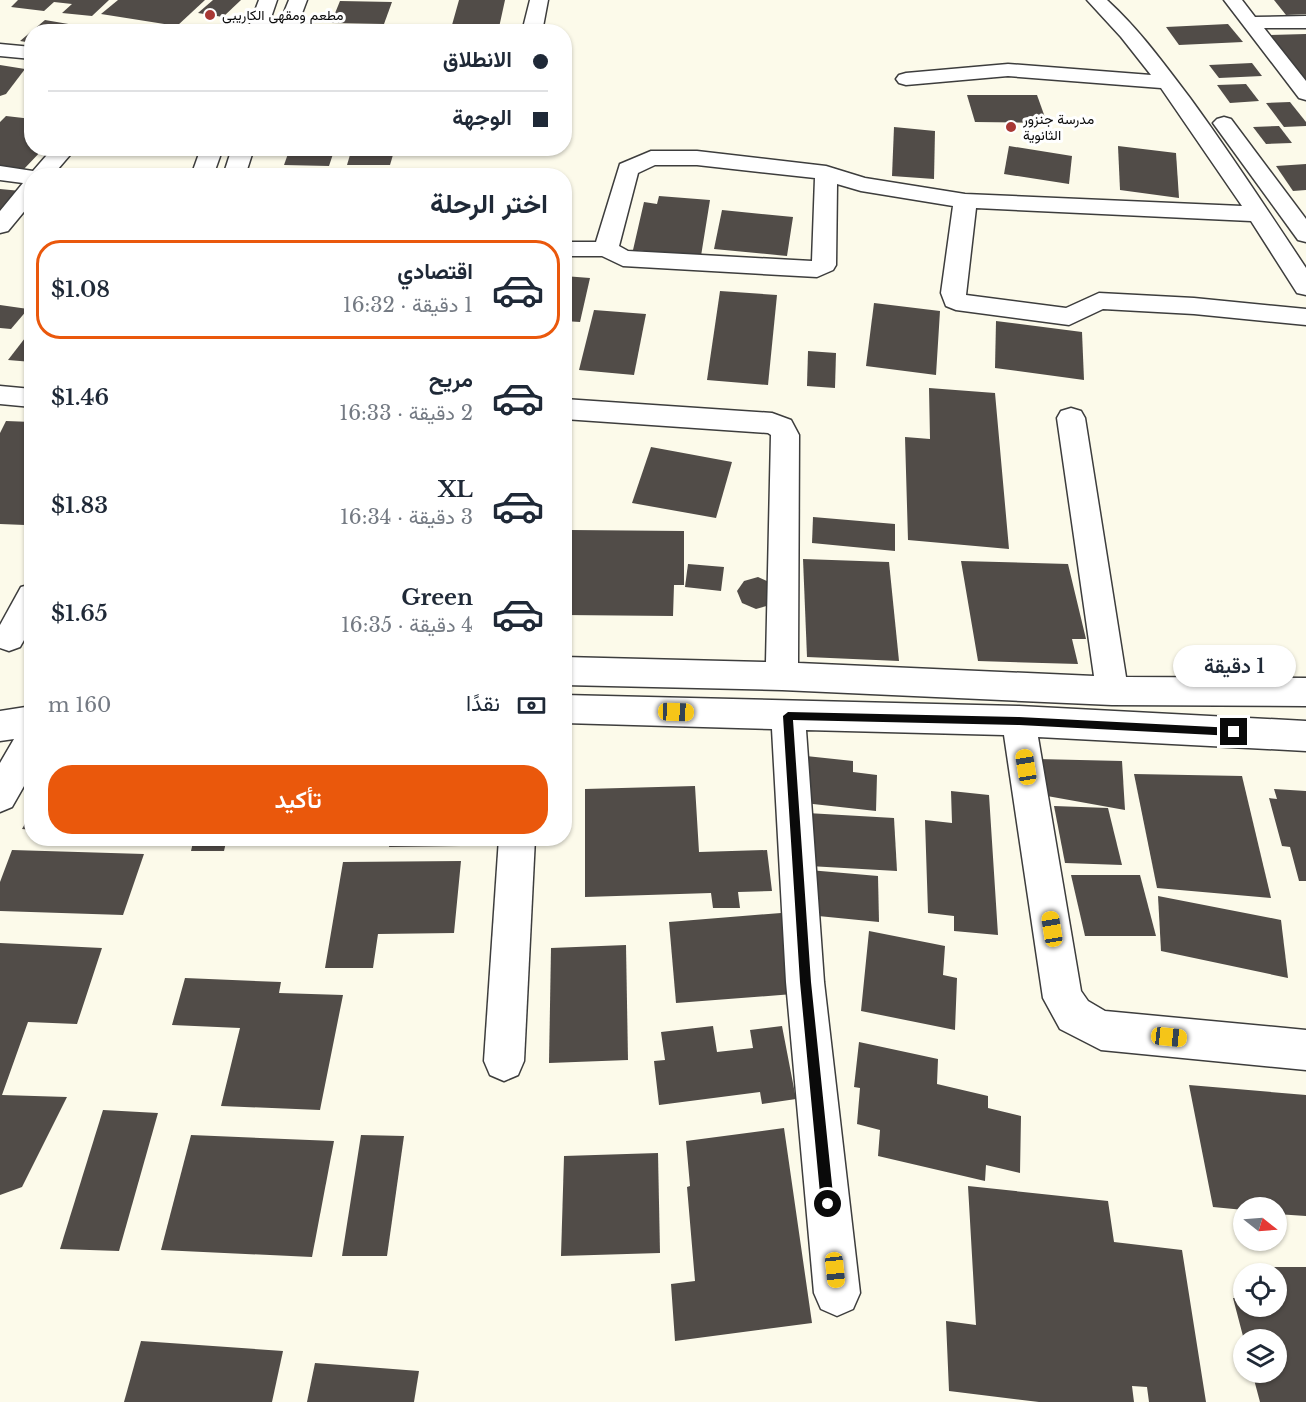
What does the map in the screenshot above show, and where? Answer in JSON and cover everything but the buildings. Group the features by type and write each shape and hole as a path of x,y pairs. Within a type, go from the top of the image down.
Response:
{"street":[{"path":"259,24 268,0"},
{"path":"288,24 298,0"},
{"path":"534,24 539,0"},
{"path":"1096,0 1115,16 1167,82 1210,141 1306,287"},
{"path":"1122,0 1174,57"},
{"path":"1233,0 1306,94"},
{"path":"1249,23 1306,22"},
{"path":"0,50 24,52"},
{"path":"906,79 1008,70 1167,82"},
{"path":"1210,103 1302,223"},
{"path":"47,168 58,156"},
{"path":"606,249 628,169 651,159 698,158 826,174 905,192 965,201 1259,214"},
{"path":"0,173 24,176"},
{"path":"572,249 606,249 623,258 817,268 824,265 826,174"},
{"path":"0,226 24,196"},
{"path":"965,201 953,293 955,300 964,304 1069,317 1080,313 1092,303 1113,302 1194,306 1306,317"},
{"path":"0,395 24,397"},
{"path":"572,410 772,423 781,427 785,435 782,676"},
{"path":"1071,418 1112,691"},
{"path":"13,637 24,613"},
{"path":"572,671 782,676 1112,691 1306,692"},
{"path":"572,709 1019,721 1306,736"},
{"path":"788,716 805,982 837,1293"},
{"path":"1019,721 1064,998 1074,1015 1101,1030 1306,1050"},
{"path":"0,726 24,722"},
{"path":"0,796 24,752"},
{"path":"504,1060 517,846"}],"place":[{"name":"مطعم ومقهى الكاريبي","path":"210,15"},
{"name":"مدرسة جنزور الثانوية","path":"1011,127"}],"route":[{"path":"828,1204 805,982 788,716 1019,721 1234,732"}]}
